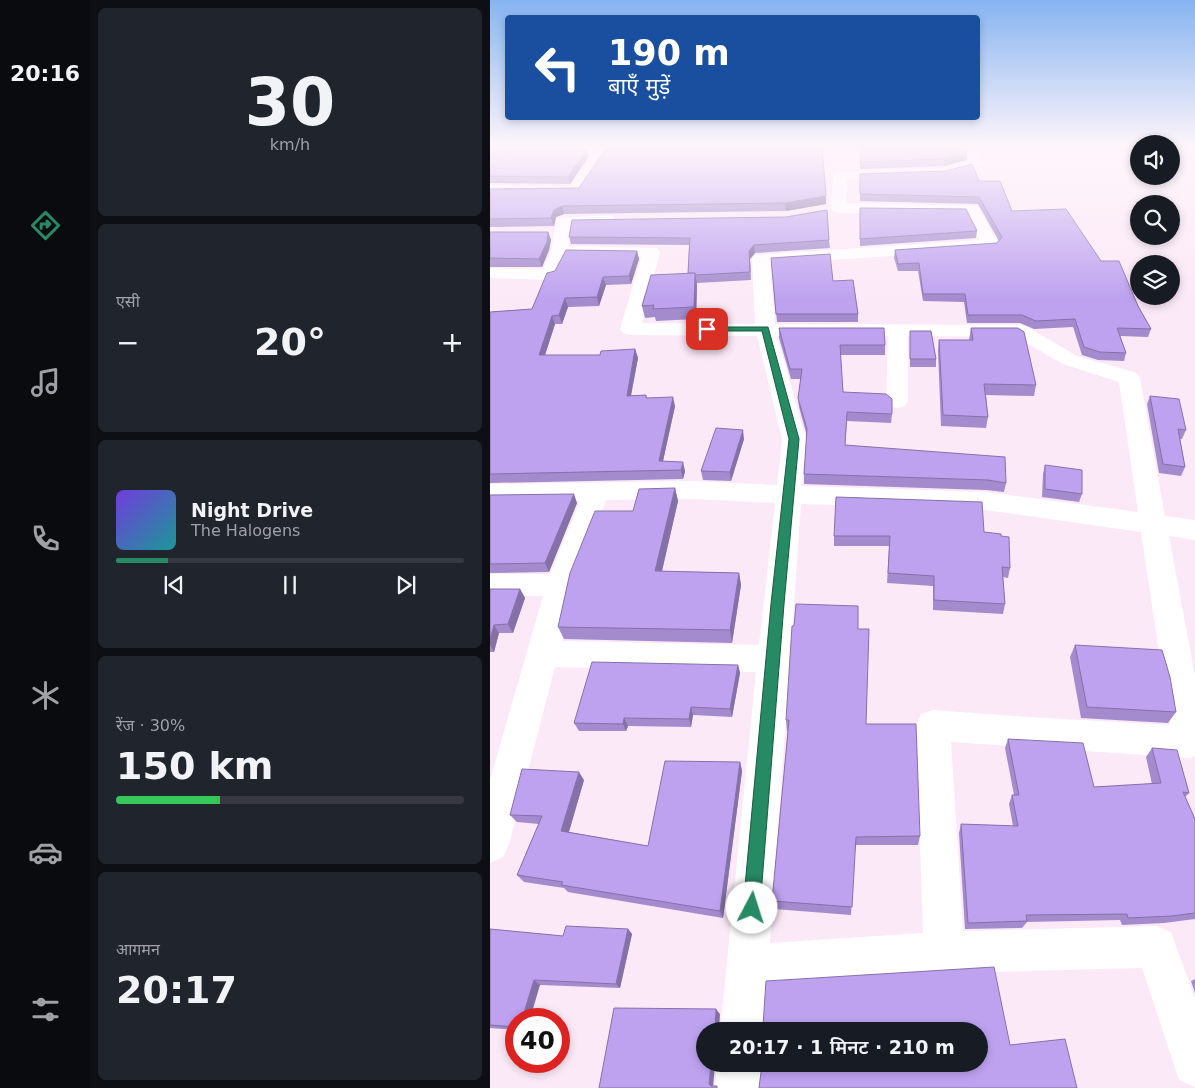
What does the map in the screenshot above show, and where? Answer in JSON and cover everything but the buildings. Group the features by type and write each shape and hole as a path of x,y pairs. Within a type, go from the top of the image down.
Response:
{"street":[{"path":"839,198 839,208"},
{"path":"743,1022 773,658 794,439 765,329 761,259 990,245 972,209 839,208 822,212"},
{"path":"490,273 550,275 562,242 564,220 622,220"},
{"path":"544,233 562,242 651,252 630,329 765,329 898,332 1020,331 1070,360 1129,378 1190,742 1029,733 933,725 944,952"},
{"path":"897,401 898,332"},
{"path":"490,493 694,490 986,501 1195,530"},
{"path":"490,844 543,654 560,585 596,492"},
{"path":"490,585 560,585"},
{"path":"543,654 773,658"},
{"path":"747,966 944,952 1156,947 1195,1064"},
{"path":"738,1088 739,1072"}],"route":[{"path":"707,329 765,329 794,439 752,908"}]}
